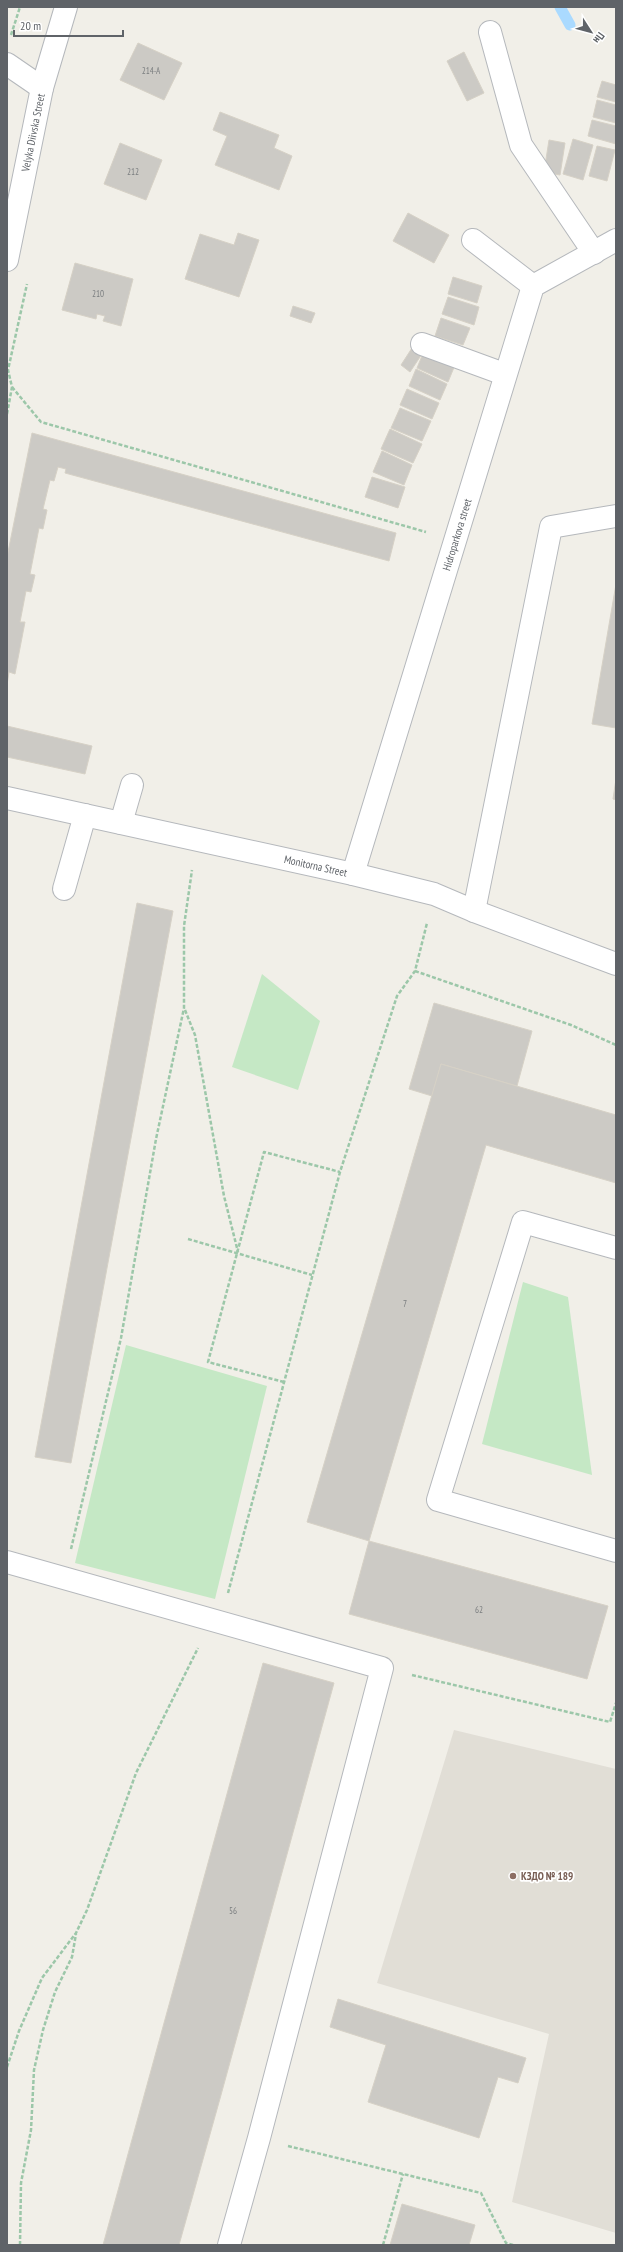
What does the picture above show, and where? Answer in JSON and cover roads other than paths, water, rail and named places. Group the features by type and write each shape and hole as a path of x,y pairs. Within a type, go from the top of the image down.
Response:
{"street":[{"name":"Velyka Diivska Street","path":"7,260 42,88 66,7"},
{"path":"490,32 520,145 594,253"},
{"path":"7,64 42,88"},
{"path":"473,240 533,286 616,240"},
{"name":"Hidroparkova street","path":"353,874 504,374 533,286"},
{"path":"422,344 504,374"},
{"path":"474,911 551,527 616,516"},
{"path":"121,823 132,785"},
{"name":"Monitorna Street","path":"7,798 353,874 434,894 474,911 616,964"},
{"path":"64,889 85,816"},
{"path":"616,1248 523,1222 438,1500 616,1551"},
{"path":"7,1562 382,1668 259,2138 229,2245"}],"waterway":[{"path":"560,7 570,25"}],"place":[{"name":"КЗДО № 189","path":"513,1876"}]}
